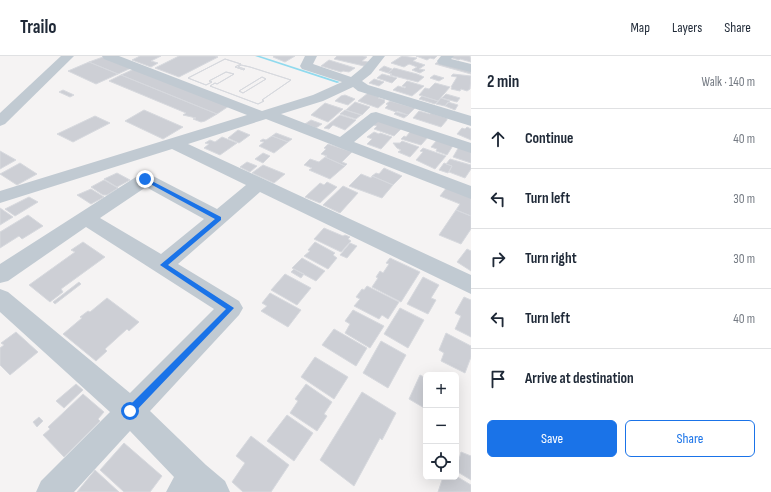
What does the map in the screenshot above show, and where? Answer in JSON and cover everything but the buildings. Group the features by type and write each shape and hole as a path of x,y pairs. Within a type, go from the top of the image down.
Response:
{"street":[{"path":"30,75 52,56"},
{"path":"0,121 68,56"},
{"path":"108,56 263,115 343,143 471,193"},
{"path":"311,56 306,66 354,82 363,88 468,116 448,140"},
{"path":"0,197 318,98 354,82 373,67 379,56"},
{"path":"448,56 443,61 471,68"},
{"path":"343,143 376,116 471,148"},
{"path":"173,143 471,285"},
{"path":"0,275 145,179 219,219"},
{"path":"163,265 260,184"},
{"path":"52,492 231,308 86,218"},
{"path":"0,298 130,411 197,487"}],"waterway":[{"path":"257,56 338,82"}],"route":[{"path":"130,411 231,308 163,265 219,219 145,179"}]}
